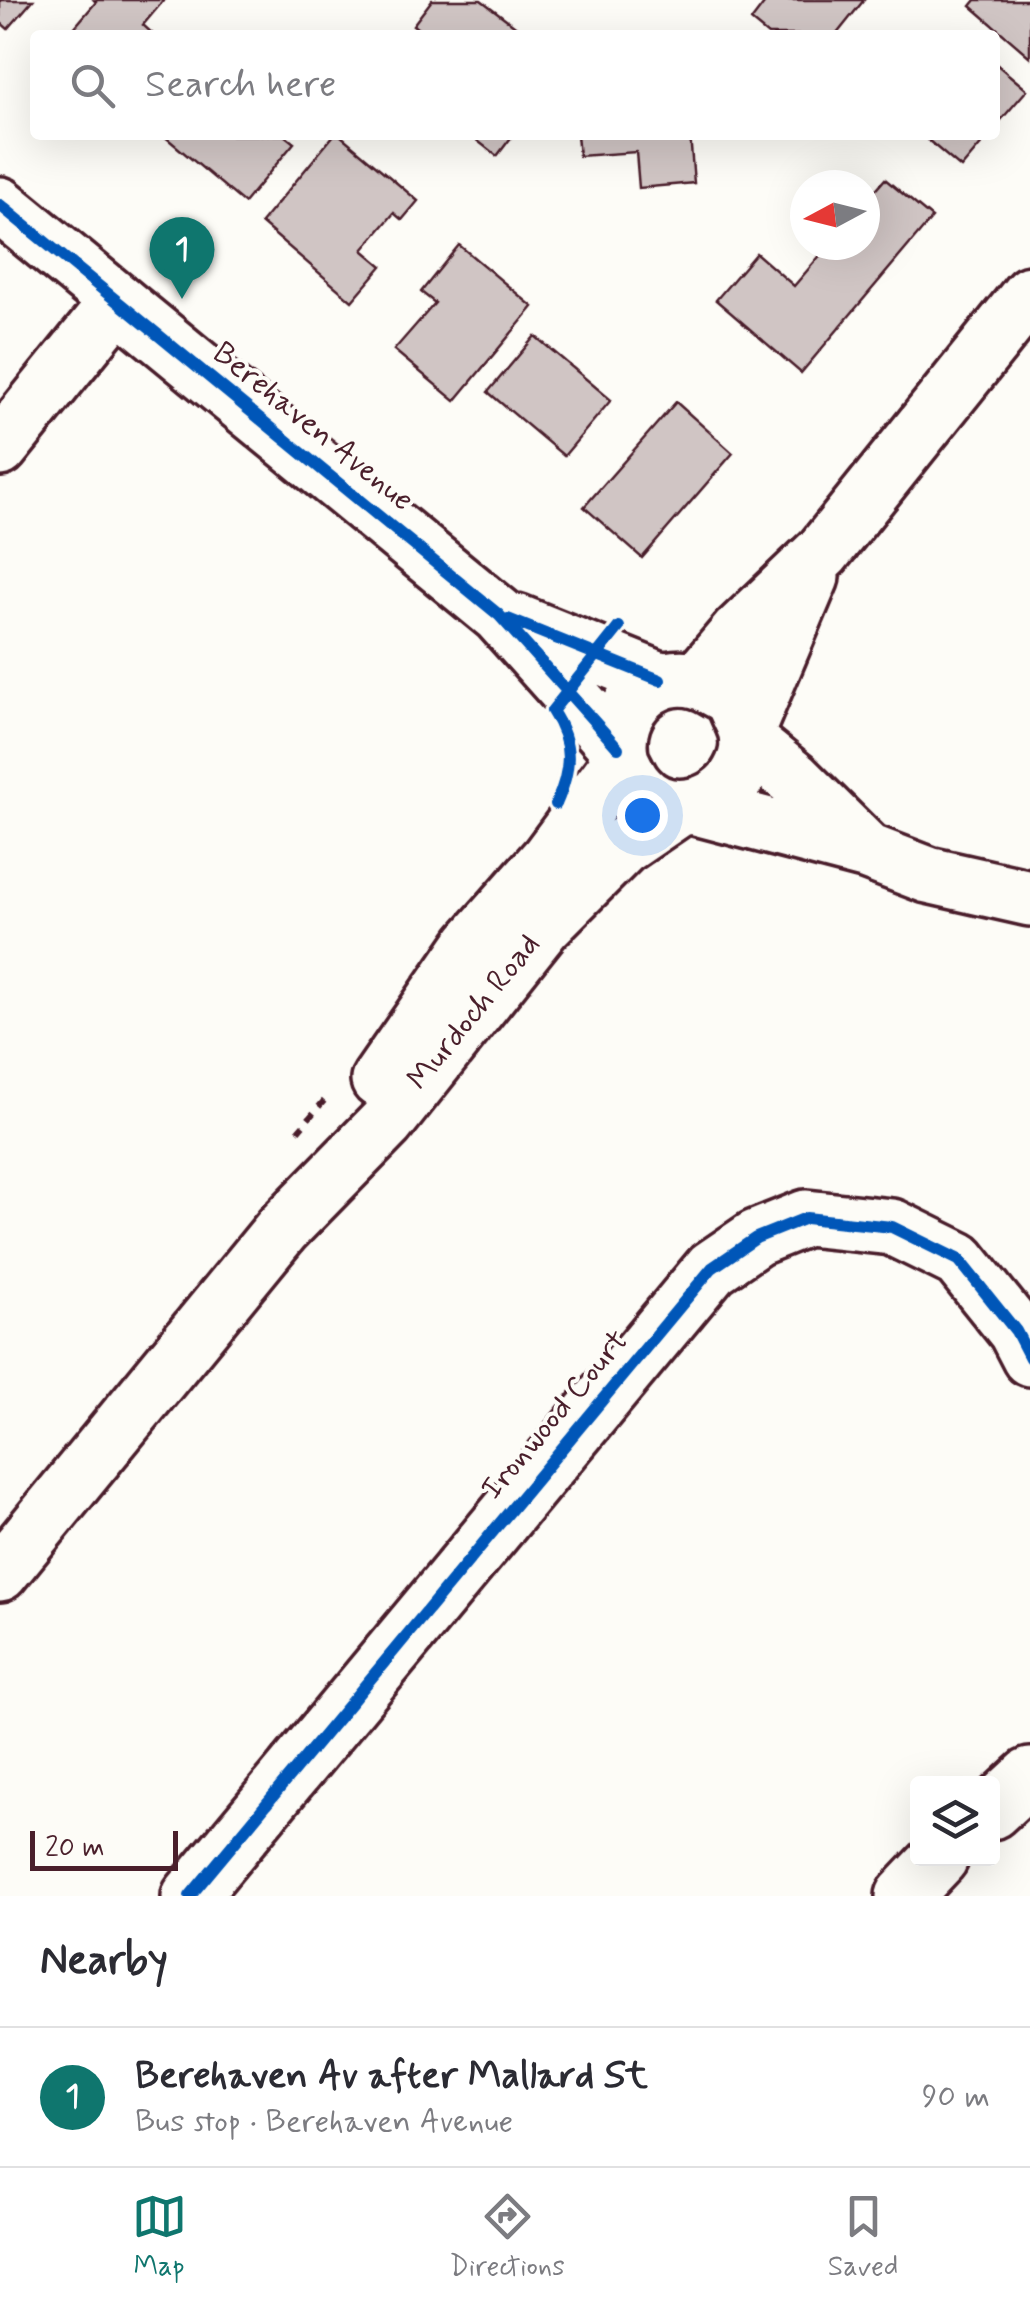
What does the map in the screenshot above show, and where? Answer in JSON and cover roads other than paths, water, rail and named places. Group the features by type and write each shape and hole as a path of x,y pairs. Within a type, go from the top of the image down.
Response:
{"street":[{"name":"Berehaven Avenue","path":"0,205 499,615 620,755"},
{"name":"Murdoch Road","path":"282,1229 429,1004 473,944 549,858 620,755 621,720 636,696 680,680 738,633 822,552 1030,294"},
{"path":"0,448 118,302"},
{"name":"Murdoch Road","path":"0,1573 282,1229 386,1123 543,926 622,846 688,807 717,798 734,784 744,764 748,735 822,552"},
{"name":"Berehaven Avenue","path":"499,615 680,680"},
{"path":"680,680 730,697 748,735 868,852"},
{"path":"620,755 637,789 656,802 868,852 928,875 1030,898"},
{"name":"Ironwood Court","path":"190,1896 712,1268 756,1238 806,1218 892,1227 959,1260 1016,1331 1030,1358"},
{"path":"1000,1803 1030,1776"},
{"path":"904,1896 932,1866"}],"place":[{"name":"Berehaven Av after Mallard St","path":"182,299"}]}
